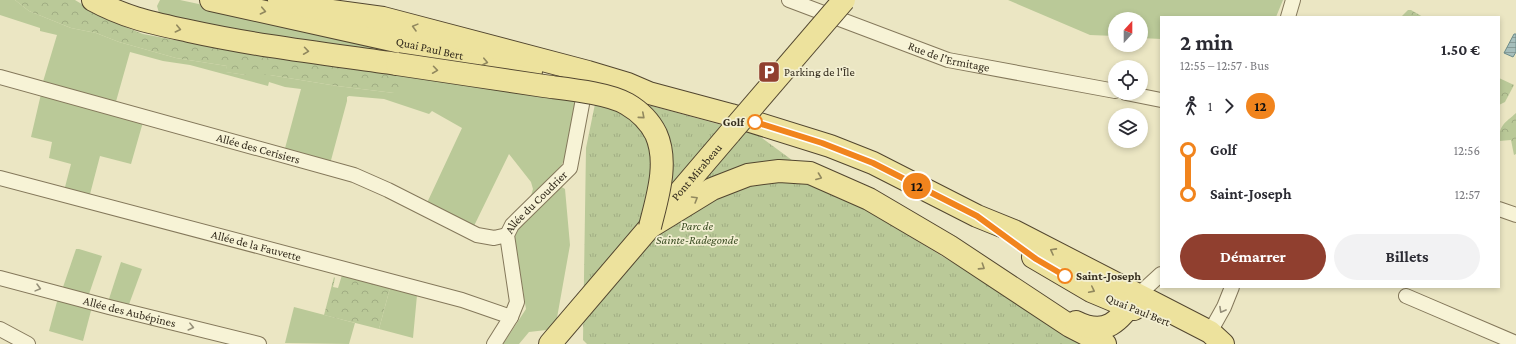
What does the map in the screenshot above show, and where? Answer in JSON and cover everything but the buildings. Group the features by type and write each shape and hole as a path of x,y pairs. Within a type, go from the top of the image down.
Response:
{"main road":[{"path":"93,0 118,13 138,10 232,41 566,89 612,98 627,104 646,118 656,135 662,160 660,184 650,227"},
{"name":"Quai Paul Bert","path":"211,0 519,69 587,77 628,84 650,93 731,115 830,146 873,163 977,216 1036,259 1092,291 1133,301 1218,340"},
{"name":"Quai Paul Bert","path":"279,0 325,10 383,18 587,77"},
{"name":"Pont Mirabeau","path":"550,344 844,0"},
{"path":"650,227 712,189 748,175 779,171 810,173 869,199 949,246 1070,326 1105,344"},
{"path":"1031,299 1080,324 1094,328 1105,328 1114,322 1133,301"}],"street":[{"name":"Rue de l'Ermitage","path":"789,0 948,60 1108,90"},
{"path":"1288,16 1293,0"},
{"name":"Allée des Cerisiers","path":"0,77 354,175 388,190 477,235 494,238 507,235"},
{"name":"Allée du Coudrier","path":"494,344 511,317 517,302 507,235 512,225 570,168 587,77"},
{"path":"1148,97 1160,100"},
{"name":"Allée de la Fauvette","path":"0,178 462,300 511,317"},
{"path":"1500,209 1516,215"},
{"path":"1133,301 1160,275"},
{"name":"Allée des Aubépines","path":"0,278 259,344"},
{"path":"1218,340 1224,307 1232,288"},
{"path":"1406,296 1516,343"},
{"path":"0,329 28,344"}],"green space":[{"path":"0,0 15,0 29,11 71,28 96,33 119,42 176,58 227,66 226,72 246,75 270,75 337,86 394,93 391,70 577,97 567,154 561,166 530,199 533,189 531,182 509,154 473,228 426,205 462,128 432,111 429,114 384,99 347,97 330,164 284,152 301,89 285,87 269,82 268,86 190,65 163,61 130,52 115,105 42,85 57,35 40,31 40,28 0,15"},
{"path":"15,0 75,0 108,20 143,34 196,44 391,70 399,81 400,90 394,93 337,86 270,75 246,75 225,72 227,66 176,58 119,42 96,33 71,28 29,11"},
{"path":"160,0 180,0 359,38 403,50 391,55 232,32 159,13 157,6"},
{"path":"1008,0 1283,0 1276,16 1160,16 1160,39 1148,38 1148,12 1108,12 1108,36 1090,35"},
{"path":"1408,10 1411,10 1421,16 1402,16"},
{"path":"1500,78 1514,85 1505,102 1500,104"},
{"path":"41,94 143,122 131,164 100,156 89,198 64,191 71,164 49,158 52,142 31,137"},
{"name":"Parc de Sainte-Radegonde","path":"595,104 652,106 758,135 834,191 1088,344 587,344 583,340 586,148"},
{"path":"1516,113 1516,154 1514,155 1511,140 1500,141 1500,131 1506,122"},
{"path":"560,186 565,189 570,245 555,329 529,332 519,344 503,344 526,309 514,235 518,228"},
{"path":"76,249 102,256 88,297 62,290"},
{"path":"121,262 142,269 128,307 108,302"},
{"path":"342,275 390,288 379,329 324,315 334,277 333,287 338,288"},
{"path":"390,288 417,295 413,338 379,329"},
{"path":"58,298 92,307 83,341 49,331"},
{"path":"294,307 355,323 349,344 285,343"}],"water":[{"path":"1514,34 1516,34 1516,52 1513,57 1504,53"}],"bus line":[{"name":"12","path":"755,122 822,143 873,163 977,216 1036,259 1065,276"}],"place":[{"name":"Parking de l'Île","path":"769,72"},
{"name":"Golf","path":"755,122"},
{"name":"Saint-Joseph","path":"1065,276"}]}
